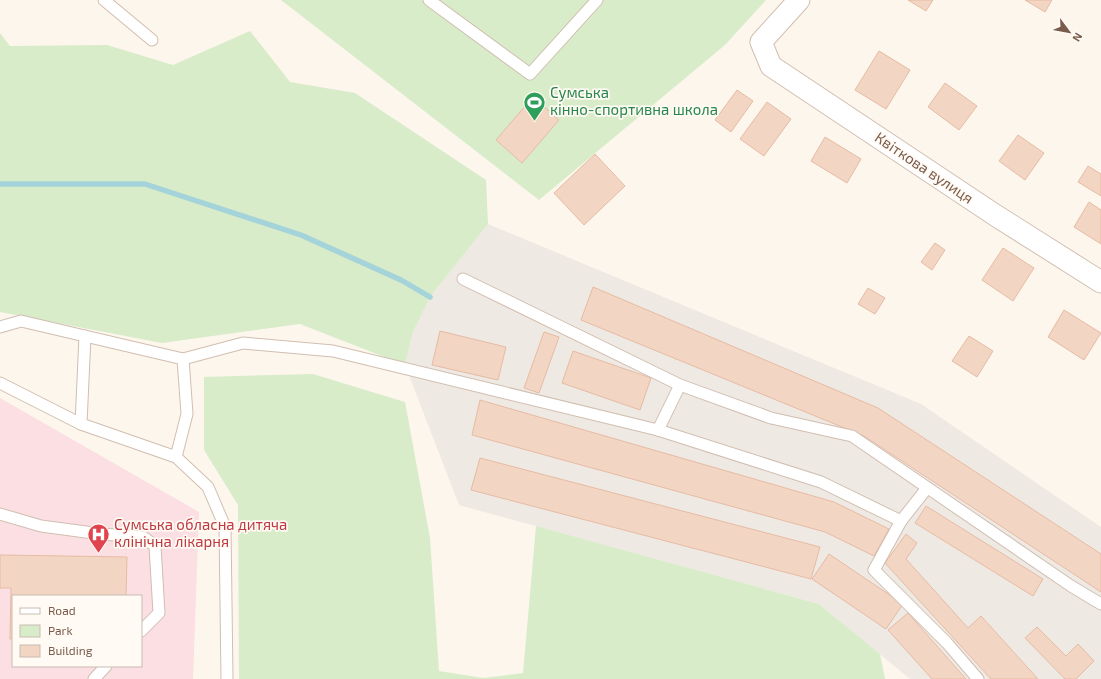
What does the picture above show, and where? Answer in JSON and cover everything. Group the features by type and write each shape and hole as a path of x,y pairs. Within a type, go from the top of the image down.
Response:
{"street":[{"name":"Квіткова вулиця","path":"799,0 761,42 771,66 994,215 1101,282"}],"lane":[{"path":"104,0 152,40"},
{"path":"429,0 530,74 597,0"},
{"path":"463,280 680,385 771,418 852,436 1071,586 1101,604"},
{"path":"0,327 21,321 183,359 243,343 333,351 658,430 821,482 901,521"},
{"path":"81,424 85,336"},
{"path":"176,457 187,414 183,359"},
{"path":"0,382 81,424 176,457 208,487 225,527 226,679"},
{"path":"658,430 680,385"},
{"path":"927,488 901,521 874,570 947,643 978,679"},
{"path":"0,514 41,526 101,534 143,537 155,546 158,613 142,630"},
{"path":"94,679 105,667"}],"shaded area":[{"path":"488,224 921,404 1101,527 1101,679 910,679 819,604 459,505 405,365 413,332 430,297"},
{"name":"Сумська обласна дитяча клінічна лікарня","path":"0,398 199,512 193,679 0,679"}],"green space":[{"name":"Сумська кінно-спортивна школа","path":"281,0 766,0 725,45 539,200"},
{"path":"250,31 290,82 355,93 486,180 488,224 430,297 413,332 405,365 300,324 162,343 0,312 0,33 10,46 107,45 173,65"},
{"path":"313,374 405,402 430,538 439,671 483,678 523,673 536,526 819,604 880,654 885,679 239,679 238,505 204,450 204,377"}],"building":[{"path":"908,0 933,0 926,11"},
{"path":"1025,0 1052,0 1045,12"},
{"path":"879,51 910,70 886,109 855,90"},
{"path":"945,83 977,106 959,130 928,107"},
{"path":"737,90 753,101 731,132 715,120"},
{"path":"533,97 559,120 522,163 496,140"},
{"path":"767,102 791,119 764,156 740,139"},
{"path":"1018,135 1044,153 1025,180 999,161"},
{"path":"825,137 861,159 847,183 811,161"},
{"path":"595,154 625,186 584,225 554,193"},
{"path":"1088,166 1101,174 1101,196 1078,182"},
{"path":"1089,202 1101,210 1101,244 1074,227"},
{"path":"935,243 945,250 932,270 921,262"},
{"path":"1003,248 1034,268 1013,301 982,280"},
{"path":"593,287 878,408 1101,554 1101,592 864,436 581,320"},
{"path":"868,288 885,298 875,314 858,304"},
{"path":"1064,310 1101,333 1084,360 1048,337"},
{"path":"440,331 506,347 498,380 432,365"},
{"path":"544,332 559,337 539,393 524,388"},
{"path":"969,336 993,351 977,377 952,361"},
{"path":"573,351 651,378 640,410 562,383"},
{"path":"480,400 834,502 889,529 874,556 825,532 472,435"},
{"path":"480,458 820,547 811,579 471,490"},
{"path":"926,506 1043,579 1033,596 915,523"},
{"path":"906,534 917,543 906,559 968,628 981,616 1038,679 991,679 885,563"},
{"path":"829,554 903,604 886,629 812,579"},
{"path":"0,555 127,557 126,595 12,595 12,639 10,639 11,588 0,588"},
{"path":"908,613 966,679 932,679 888,630"},
{"path":"1037,627 1066,656 1078,644 1094,661 1076,679 1065,679 1025,638"}],"waterway":[{"path":"0,184 145,184 301,235 401,280 430,297"}],"place":[{"name":"Сумська кінно-спортивна школа","path":"535,122"},
{"name":"Сумська обласна дитяча клінічна лікарня","path":"99,554"}]}
